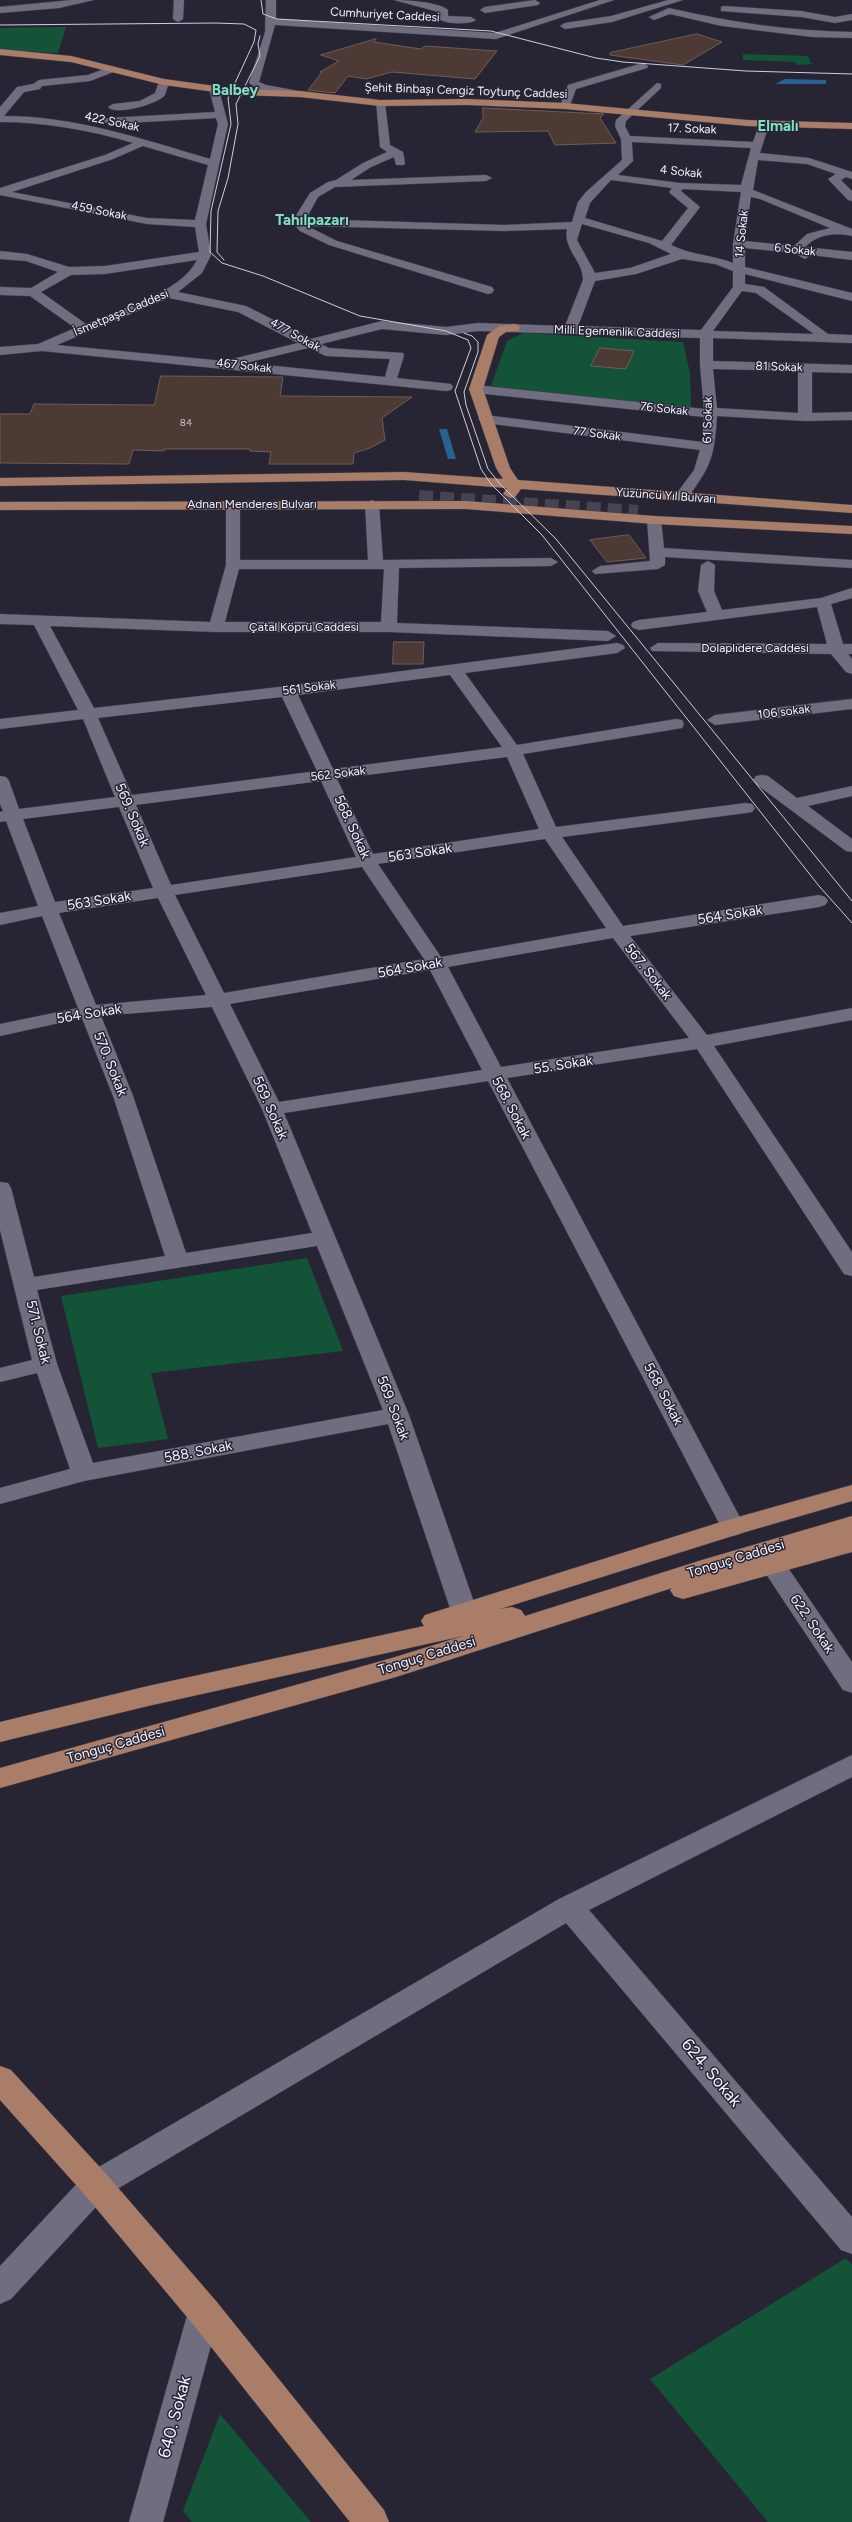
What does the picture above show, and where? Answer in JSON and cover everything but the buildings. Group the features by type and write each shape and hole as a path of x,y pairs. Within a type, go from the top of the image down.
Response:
{"main road":[{"name":"Şehit Binbaşı Cengiz Toytunç Caddesi","path":"0,52 71,59 164,82 237,92 300,94 380,103 467,102 564,106 628,113 764,124 838,127"},
{"path":"466,505 501,500 511,493 514,484 503,468 476,389 493,335 503,329 514,328"},
{"path":"503,468 523,480 545,486"},
{"name":"Adnan Menderes Bulvarı","path":"0,482 164,478 434,478 480,483"},
{"path":"434,478 445,483 450,492 444,501 436,504"},
{"name":"Yüzüncü Yıl Bulvarı","path":"480,483 545,486 852,509"},
{"name":"Adnan Menderes Bulvarı","path":"0,490 420,493 0,498"},
{"path":"612,518 605,513 602,503 605,499 618,492"},
{"name":"Adnan Menderes Bulvarı","path":"0,506 436,504 504,508"},
{"name":"Yüzüncü Yıl Bulvarı","path":"504,508 612,518 852,530"},
{"name":"Yüzüncü Yıl Bulvarı","path":"852,516 639,508 852,524"},
{"path":"0,1732 313,1660 733,1527 852,1493"},
{"name":"Tonguç Caddesi","path":"313,1660 503,1619 632,1577 852,1513"},
{"name":"Tonguç Caddesi","path":"0,1778 396,1667 711,1566 852,1525"},
{"path":"396,1667 852,1543"},
{"path":"0,2079 96,2185 204,2312 372,2522"}],"street":[{"path":"0,10 45,7 90,0"},
{"path":"178,19 179,0"},
{"path":"271,0 273,22 268,46 254,83 263,88 300,94"},
{"path":"399,0 444,10 444,19 484,20"},
{"name":"Cumhuriyet Caddesi","path":"273,22 496,36 535,25 609,0"},
{"path":"507,21 555,27 612,19 678,0"},
{"path":"717,10 728,5 755,0"},
{"path":"485,10 539,4 570,13"},
{"path":"643,23 660,13 717,10 801,14 835,20 852,17"},
{"path":"669,12 722,23 812,34 852,36"},
{"path":"564,106 572,87 643,66"},
{"path":"0,114 21,89 36,86 39,83 90,78 112,69"},
{"path":"164,82 160,95 142,104 117,105 99,114 105,126 222,115"},
{"path":"568,330 573,324 589,278 589,272 571,240 577,223 578,210 587,197 628,161 626,139 620,126 628,113 657,86"},
{"path":"0,255 27,258 68,271 105,270 205,255 200,224 216,164 223,124 222,115 214,88"},
{"path":"298,222 314,195 375,159 398,158 385,148 380,103"},
{"name":"422 Sokak","path":"0,119 21,119 105,126 142,142 216,164"},
{"name":"14 Sokak","path":"739,287 739,244 747,190 755,150 764,124"},
{"name":"Şehit Binbaşı Cengiz Toytunç Caddesi","path":"838,127 852,127"},
{"name":"17. Sokak","path":"626,139 755,150 809,161 848,175"},
{"path":"1,192 27,181 124,152 142,142"},
{"path":"848,175 834,178 852,198"},
{"name":"4 Sokak","path":"611,177 680,186 747,190 848,230"},
{"path":"336,183 486,178"},
{"path":"664,246 675,235 694,207 675,192 680,186"},
{"name":"459 Sokak","path":"1,192 23,198 114,213 147,221 200,224"},
{"path":"6,206 23,198"},
{"path":"298,222 504,228 577,223 653,241 681,255 718,261 739,268 852,297"},
{"path":"298,222 304,229 333,243 488,290"},
{"path":"807,264 805,254 797,250 803,240 814,235 848,230"},
{"name":"6 Sokak","path":"739,244 852,256"},
{"name":"İsmetpaşa Caddesi","path":"42,347 168,294 198,270 205,255"},
{"path":"589,278 632,271 681,255"},
{"path":"0,291 33,292 68,271"},
{"path":"706,335 707,328 739,287 760,290 825,339"},
{"path":"33,292 85,328"},
{"name":"477 Sokak","path":"168,294 242,309 326,352 398,356 390,381"},
{"name":"Milli Egemenlik Caddesi","path":"228,364 382,325 446,331 478,328 514,328 852,339"},
{"name":"61 Sokak","path":"681,497 701,470 708,447 710,412 706,365 706,335"},
{"path":"0,351 42,347"},
{"name":"467 Sokak","path":"42,347 228,364 446,387"},
{"name":"81 Sokak","path":"706,365 852,369"},
{"path":"805,368 805,417"},
{"name":"76 Sokak","path":"476,389 702,413 710,412 805,417 852,416"},
{"name":"77 Sokak","path":"485,419 708,447"},
{"path":"216,627 233,565 233,504"},
{"path":"372,504 376,564"},
{"path":"600,571 658,565 654,520"},
{"path":"656,552 852,564"},
{"path":"233,565 551,562"},
{"path":"389,627 392,564"},
{"path":"708,565 706,592 716,614"},
{"path":"639,625 716,614 823,602 852,593"},
{"path":"823,602 836,649 852,669"},
{"name":"Çatal Köprü Caddesi","path":"0,619 216,627 389,627 613,642"},
{"name":"569. Sokak","path":"40,621 88,713 164,891 220,1000 272,1109 397,1415 464,1611"},
{"name":"561 Sokak","path":"0,724 288,691 454,669 613,642"},
{"name":"Dolaplıdere Caddesi","path":"658,648 852,649"},
{"name":"567. Sokak","path":"454,669 512,750 550,833 618,932 702,1042 852,1269"},
{"name":"568. Sokak","path":"288,691 329,775 367,861 436,963 494,1076 733,1527"},
{"name":"106 sokak","path":"715,720 852,704"},
{"name":"562 Sokak","path":"7,816 512,750 676,724"},
{"path":"762,780 792,804 852,846"},
{"name":"570. Sokak","path":"0,781 7,816 48,909 123,1096 178,1261"},
{"path":"792,804 852,791"},
{"name":"563 Sokak","path":"0,919 48,909 550,833 746,808"},
{"name":"564 Sokak","path":"0,1030 89,1012 220,1000 618,932 819,901"},
{"name":"55. Sokak","path":"272,1109 494,1076 702,1042 852,1014"},
{"name":"571. Sokak","path":"0,1188 45,1364 84,1473"},
{"path":"26,1285 325,1238"},
{"path":"0,1375 45,1364"},
{"name":"588. Sokak","path":"0,1496 84,1473 397,1415"},
{"name":"622. Sokak","path":"773,1565 852,1683"},
{"path":"0,2289 96,2185 569,1907 852,1765"},
{"name":"624. Sokak","path":"569,1907 852,2240"},
{"name":"640. Sokak","path":"146,2522 204,2312"}],"green space":[{"path":"66,27 58,53 0,50 0,28"},
{"path":"743,54 808,56 811,63 815,64 796,65 796,62 743,60"},
{"path":"523,333 683,342 690,373 691,408 491,386 507,341"},
{"path":"307,1258 343,1351 151,1373 168,1439 98,1448 61,1296"},
{"path":"846,2258 852,2265 852,2522 768,2522 650,2379"},
{"path":"220,2414 311,2522 192,2522 183,2511"}],"water":[{"path":"785,79 826,80 826,84 775,84"},
{"path":"439,429 447,429 456,459 448,459"}],"tunnel":[{"path":"419,497 638,512"}],"tram line":[{"path":"261,0 263,14 277,19 491,31 596,58 623,62 746,71 852,74"},
{"path":"0,25 215,23 244,24 256,30 254,42 228,98 231,124 211,211 210,252 222,263 263,276 360,316 446,331 468,340 471,348 455,391 481,469 491,484 542,535 819,886 852,923"},
{"path":"224,260 217,252 218,211 228,178 238,124 236,104 260,56 258,44 260,36"},
{"path":"464,333 472,336 478,342 478,352 464,392 466,405 488,469 500,484 556,539 852,901"}],"district":[{"name":"Balbey","path":"235,91"},
{"name":"Elmalı","path":"778,127"},
{"name":"Tahılpazarı","path":"312,221"}]}
